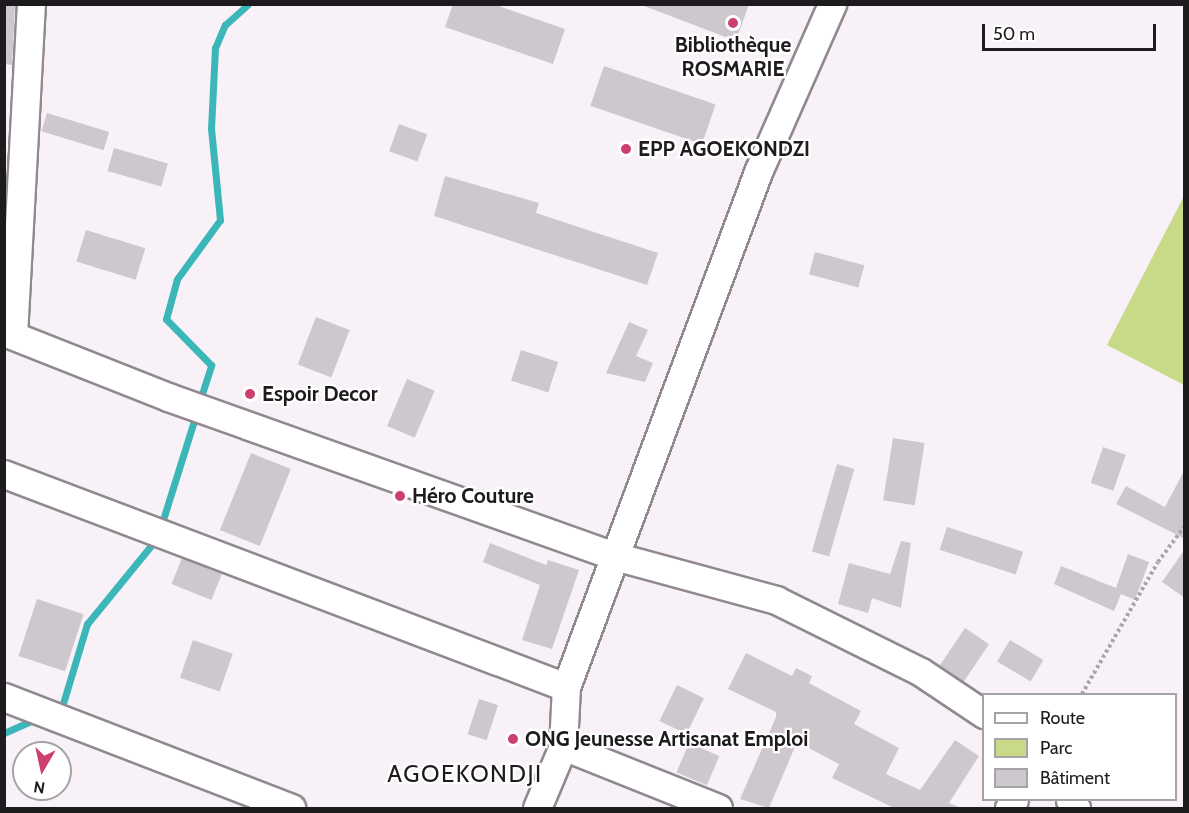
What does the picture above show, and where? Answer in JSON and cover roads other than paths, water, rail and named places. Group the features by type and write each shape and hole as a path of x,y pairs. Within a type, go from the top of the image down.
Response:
{"street":[{"path":"31,4 9,334 168,398 218,412 618,557 776,600 921,672 982,713"},
{"path":"537,808 563,746 566,687 618,557 758,172 832,4"},
{"path":"4,474 566,687"},
{"path":"4,698 291,808"},
{"path":"563,746 718,808"}],"waterway":[{"path":"199,403 211,365 166,319 177,279 220,220 211,129 215,48 225,25 248,4"},
{"path":"161,526 196,414"},
{"path":"61,710 87,624 158,537"},
{"path":"4,733 36,719"}],"place":[{"name":"Bibliothèque ROSMARIE","path":"733,23"},
{"name":"EPP AGOEKONDZI","path":"626,149"},
{"name":"Espoir Decor","path":"250,394"},
{"name":"Héro Couture","path":"400,496"},
{"name":"ONG Jeunesse Artisanat Emploi","path":"513,739"}],"district":[{"name":"AGOEKONDJI","path":"465,774"}]}
